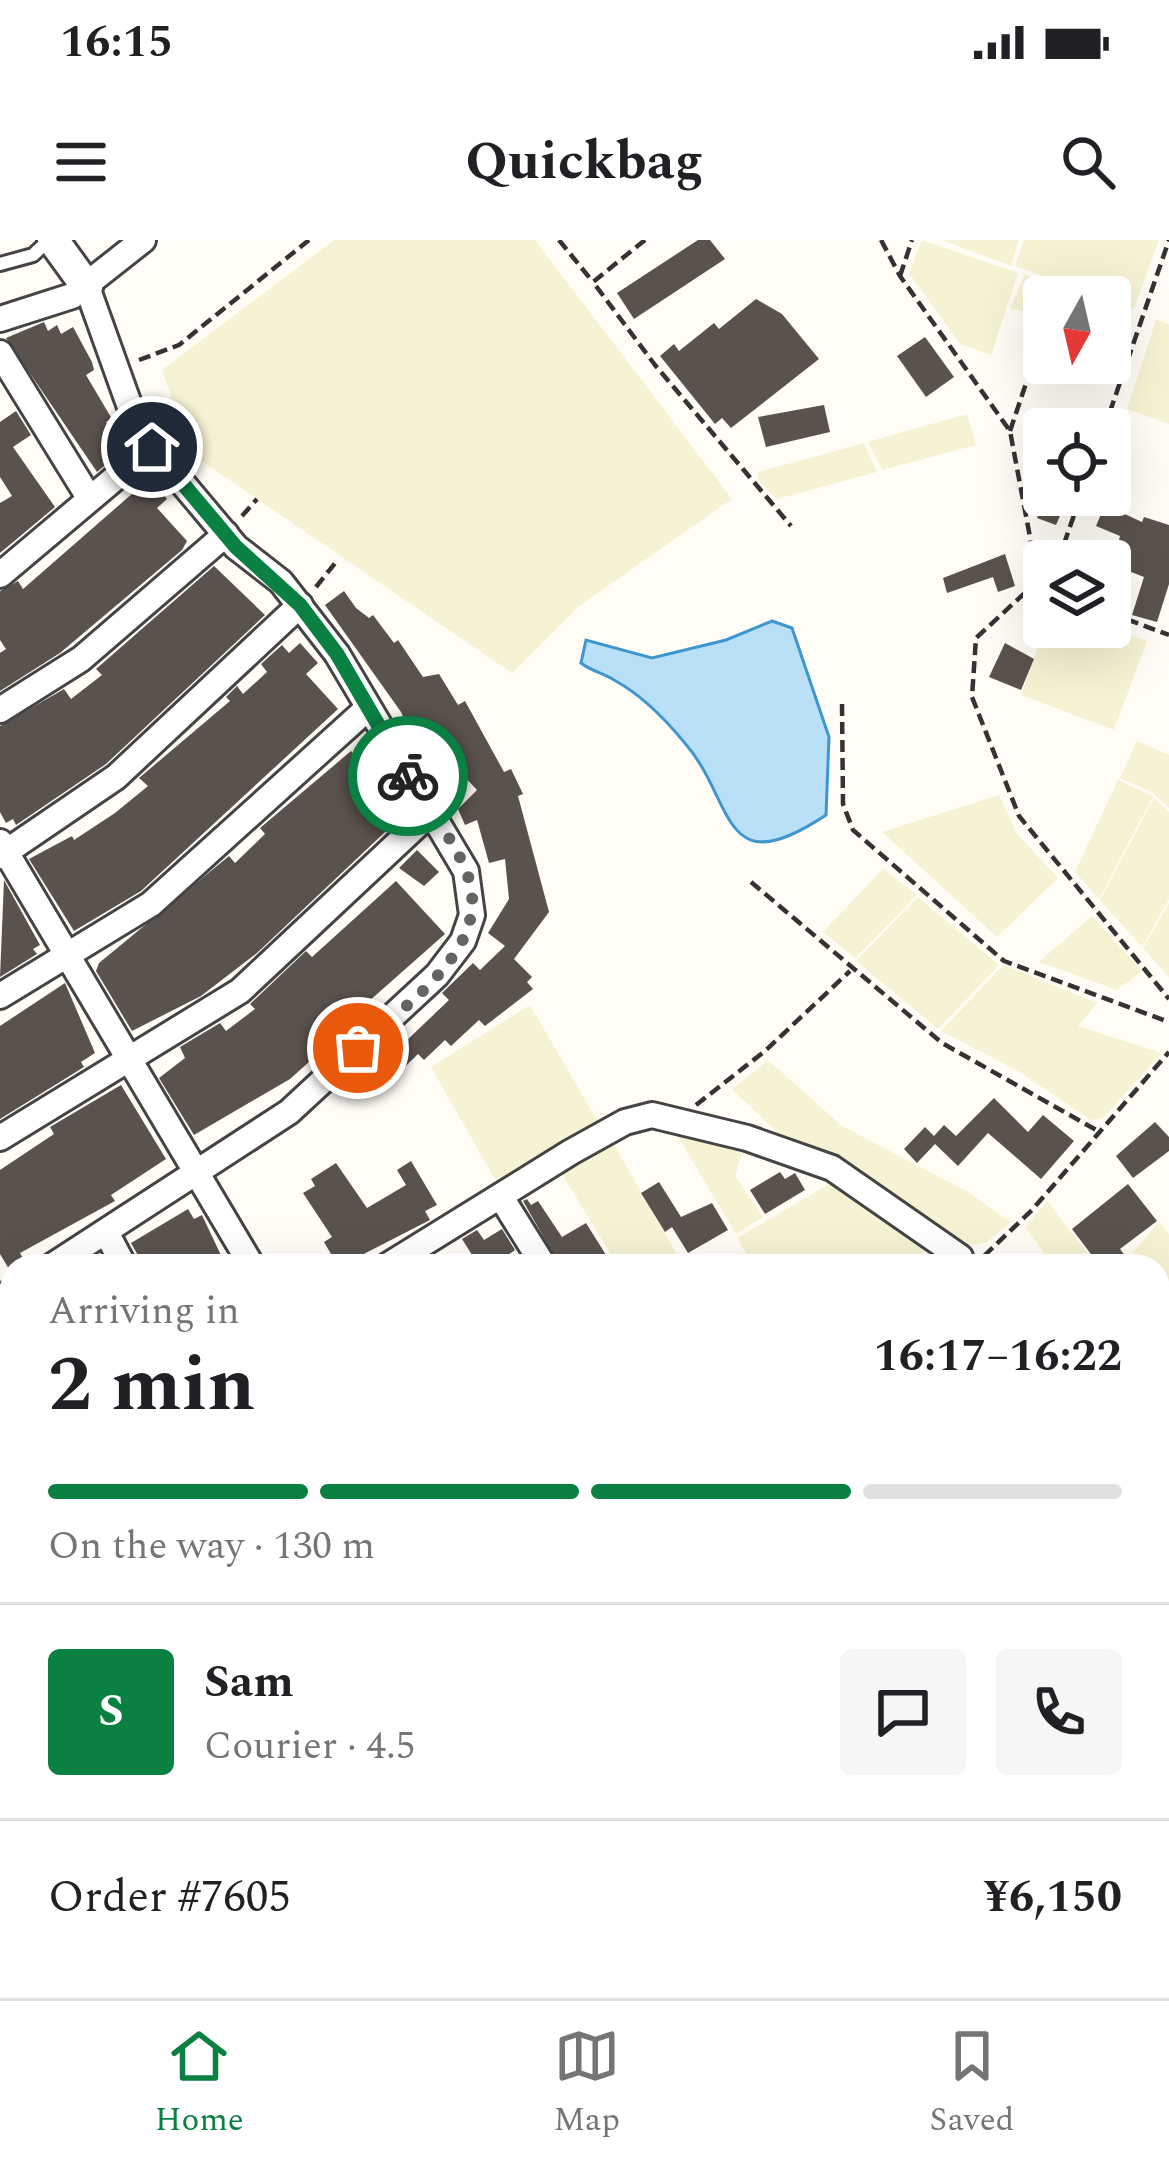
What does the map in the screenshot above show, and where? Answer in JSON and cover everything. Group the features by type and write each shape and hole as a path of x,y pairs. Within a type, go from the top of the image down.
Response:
{"street":[{"path":"51,240 87,287 116,369 152,447 226,534 300,605 368,708 456,852 470,887 471,925 456,952 290,1112 71,1254"},
{"path":"0,319 87,287 143,240"},
{"path":"0,353 88,496"},
{"path":"0,575 88,496 152,447"},
{"path":"0,710 81,658 226,534"},
{"path":"245,1254 2,850 116,777 300,605"},
{"path":"0,996 152,904 368,708"},
{"path":"0,1138 240,991 429,814"},
{"path":"408,1254 625,1122 652,1114 691,1121 832,1168 956,1254"},
{"path":"501,1197 537,1254"},
{"path":"106,1232 118,1254"}],"lane":[{"path":"0,264 33,255 51,240"}],"path":[{"path":"116,369 179,345 309,240"},
{"path":"559,240 655,365 791,526"},
{"path":"593,282 644,240"},
{"path":"881,240 900,276 1010,431 1031,540"},
{"path":"900,276 912,240"},
{"path":"1111,408 1169,240"},
{"path":"1010,431 1026,384"},
{"path":"300,605 336,562"},
{"path":"1023,596 976,638 972,697 1019,817 1169,999"},
{"path":"1131,621 1169,635"},
{"path":"842,704 843,804 853,830 1004,961 1169,1022"},
{"path":"752,883 942,1043 1098,1131"},
{"path":"691,1121 696,1104 765,1052 852,969"},
{"path":"988,1254 1169,1052"}],"shaded area":[{"path":"334,240 535,240 732,499 578,607 512,673 191,454 162,370"},
{"path":"922,240 1018,273 991,355 960,344 909,273"},
{"path":"942,240 1019,240 1011,266"},
{"path":"1024,240 1159,240 1134,309 1131,276 1043,276 1015,266"},
{"path":"1023,279 1023,311 1010,309"},
{"path":"1156,320 1169,324 1169,424 1127,408"},
{"path":"967,414 976,445 882,470 868,442"},
{"path":"864,443 877,472 777,499 758,480 758,472"},
{"path":"1131,635 1147,641 1114,730 1021,695 1038,648 1131,648"},
{"path":"1137,741 1169,755 1169,808 1153,793 1120,778"},
{"path":"1118,780 1153,796 1099,899 1075,872"},
{"path":"999,795 1017,834 1058,878 997,937 882,832"},
{"path":"1154,798 1169,812 1169,899 1142,947 1100,900"},
{"path":"883,869 917,895 855,958 823,932"},
{"path":"918,897 999,965 938,1029 856,961"},
{"path":"1169,903 1169,977 1143,948"},
{"path":"1092,916 1142,971 1117,990 1039,962"},
{"path":"1003,965 1097,1003 1078,1026 1162,1053 1102,1119 1091,1120 1018,1071 941,1031"},
{"path":"530,1005 601,1127 500,1188 431,1067"},
{"path":"768,1060 842,1126 968,1192 1011,1222 987,1242 963,1247 825,1158 782,1137 732,1089"},
{"path":"671,1125 744,1146 735,1176 763,1217 736,1234"},
{"path":"613,1143 677,1254 611,1254 562,1174"},
{"path":"834,1181 925,1246 923,1254 747,1254 737,1238"},
{"path":"1047,1201 1088,1254 1045,1254 1025,1227"},
{"path":"1159,1222 1169,1234 1169,1254 1131,1254"}],"water":[{"path":"772,621 792,628 829,737 826,815 791,835 766,842 748,839 734,827 701,765 660,716 624,686 581,663 586,640 652,658 726,640"}],"building":[{"path":"698,240 710,240 725,259 634,319 617,293"},
{"path":"756,299 782,314 819,359 731,428 722,418 715,424 660,356 674,344 679,351 714,323 719,329"},
{"path":"44,322 48,331 57,325 61,334 73,327 92,362 94,370 86,375 112,419 106,422 123,450 97,472 6,338"},
{"path":"925,337 954,377 926,397 897,356"},
{"path":"824,405 830,432 766,447 758,417"},
{"path":"16,411 31,435 13,447 55,507 0,553 0,503 12,496 0,477 0,422"},
{"path":"149,479 167,499 157,508 187,541 182,550 60,653 0,691 0,653 6,649 0,640 0,591 18,581 23,589"},
{"path":"1038,516 1060,516 1056,525"},
{"path":"1100,516 1129,516 1142,522 1144,517 1169,525 1169,584 1157,622 1132,615 1144,577 1131,572 1131,540 1119,540 1120,536 1096,526"},
{"path":"1005,554 1015,586 998,592 993,577 947,593 943,578"},
{"path":"214,566 265,615 106,764 16,825 13,819 6,823 0,812 0,726 64,689 71,699 102,675 96,669"},
{"path":"344,591 356,608 369,618 373,615 394,643 398,640 423,677 439,674 458,705 465,701 504,772 511,769 523,794 518,796 549,912 514,959 532,977 527,982 533,989 485,1026 479,1020 451,1046 445,1040 424,1060 418,1054 382,1089 363,1069 397,1037 403,1044 449,1000 442,993 473,963 480,970 505,946 488,933 509,899 505,859 489,863 477,820 465,825 458,809 477,790 462,774 450,784 437,760 426,767 401,712 325,605"},
{"path":"300,643 318,663 306,674 338,709 141,891 74,931 29,859 72,836 74,840 115,813 148,786 139,778 230,701 226,697 237,686 243,694 267,672 261,664 282,645 289,653"},
{"path":"1005,643 1034,659 1021,690 989,677"},
{"path":"351,751 402,816 257,953 201,996 132,1031 96,971 99,963 229,856 235,863 265,834 260,828"},
{"path":"417,850 439,872 424,886 399,868"},
{"path":"4,880 40,945 33,949 37,954 0,977"},
{"path":"396,881 445,934 316,1048 319,1053 290,1079 194,1135 159,1078 185,1058 180,1047 220,1023 226,1031 255,1009 250,1004 306,951 312,957"},
{"path":"65,983 95,1053 81,1062 84,1067 0,1119 0,1026"},
{"path":"121,1085 166,1159 111,1195 115,1201 21,1254 0,1254 0,1170 54,1134 50,1127"},
{"path":"994,1098 1028,1132 1043,1115 1074,1141 1041,1179 988,1133 958,1166 935,1144 917,1163 904,1149 925,1127 934,1136 944,1125 956,1136"},
{"path":"1155,1122 1169,1137 1169,1151 1133,1178 1116,1156"},
{"path":"411,1161 437,1205 425,1211 430,1220 364,1254 331,1254 324,1242 332,1237 303,1193 315,1186 311,1179 336,1163 367,1208 406,1185 397,1170"},
{"path":"780,1172 785,1179 795,1173 805,1190 765,1214 750,1190"},
{"path":"659,1182 681,1217 712,1203 728,1230 688,1253 672,1227 665,1232 641,1193"},
{"path":"1128,1184 1157,1221 1120,1249 1124,1254 1091,1254 1072,1229"},
{"path":"523,1201 531,1205 538,1201 562,1237 586,1223 605,1254 553,1254"},
{"path":"188,1209 194,1219 202,1215 220,1254 137,1254 131,1243"},
{"path":"502,1229 515,1250 471,1254 462,1239 477,1230 484,1240"}],"way so far":[{"path":"358,1048 437,975 471,925 466,871 408,776"}],"route":[{"path":"152,447 236,547 281,582 300,605 337,654 408,776"}]}
